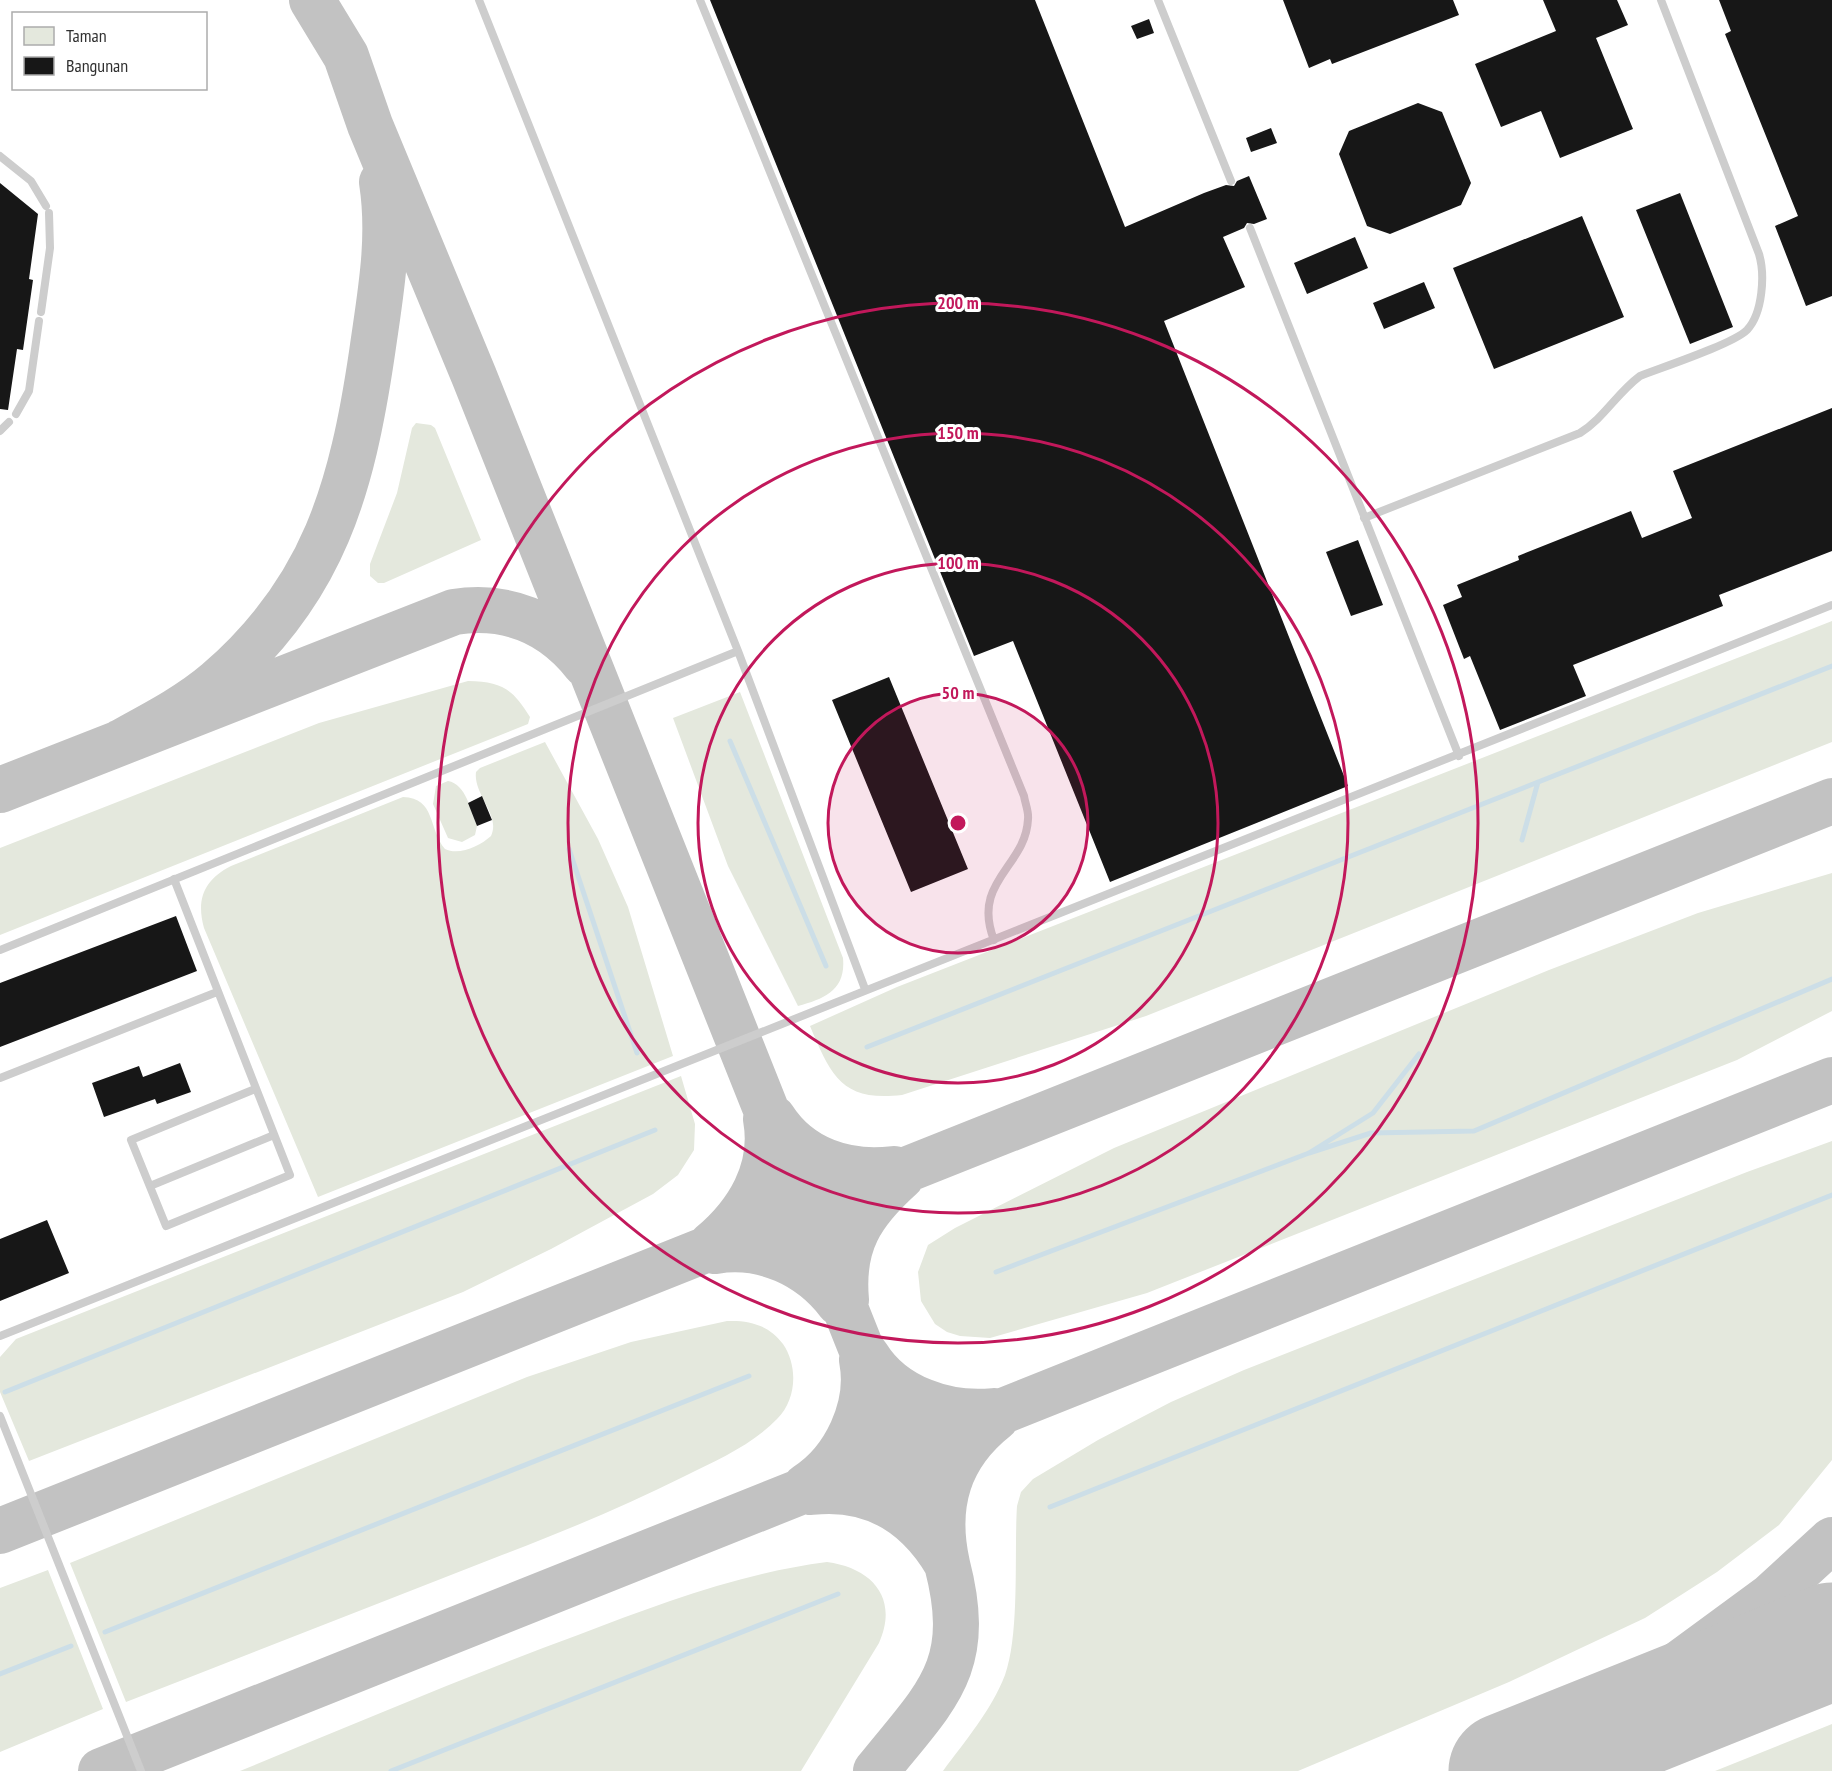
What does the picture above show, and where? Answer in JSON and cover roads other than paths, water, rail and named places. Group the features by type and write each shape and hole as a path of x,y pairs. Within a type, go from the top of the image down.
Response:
{"lane":[{"path":"479,0 738,651 865,989"},
{"path":"700,0 1024,796 1028,819 1023,838 991,896 987,909 987,922 994,940"},
{"path":"1158,0 1231,181"},
{"path":"1364,518 1580,433 1594,424 1627,386 1640,376 1735,338 1752,323 1762,279 1759,254 1660,0"},
{"path":"0,156 31,181 48,209 51,234 29,391 16,414"},
{"path":"1250,228 1459,756"},
{"path":"0,431 9,422"},
{"path":"0,1336 865,989 1459,756 1832,605"},
{"path":"0,950 738,651"},
{"path":"174,879 290,1175 166,1226 131,1140 255,1089"},
{"path":"0,1078 217,992"},
{"path":"150,1186 274,1135"},
{"path":"0,1416 141,1771"}],"waterway":[{"path":"867,1047 1832,666"},
{"path":"730,741 826,966"},
{"path":"1522,840 1538,782"},
{"path":"569,849 637,1053"},
{"path":"1309,1153 1371,1133 1474,1131 1832,979"},
{"path":"996,1272 1309,1153 1373,1113 1419,1054"},
{"path":"5,1392 655,1130"},
{"path":"1050,1507 1832,1195"},
{"path":"105,1632 749,1376"},
{"path":"391,1771 838,1594"},
{"path":"0,1674 71,1646"}]}
